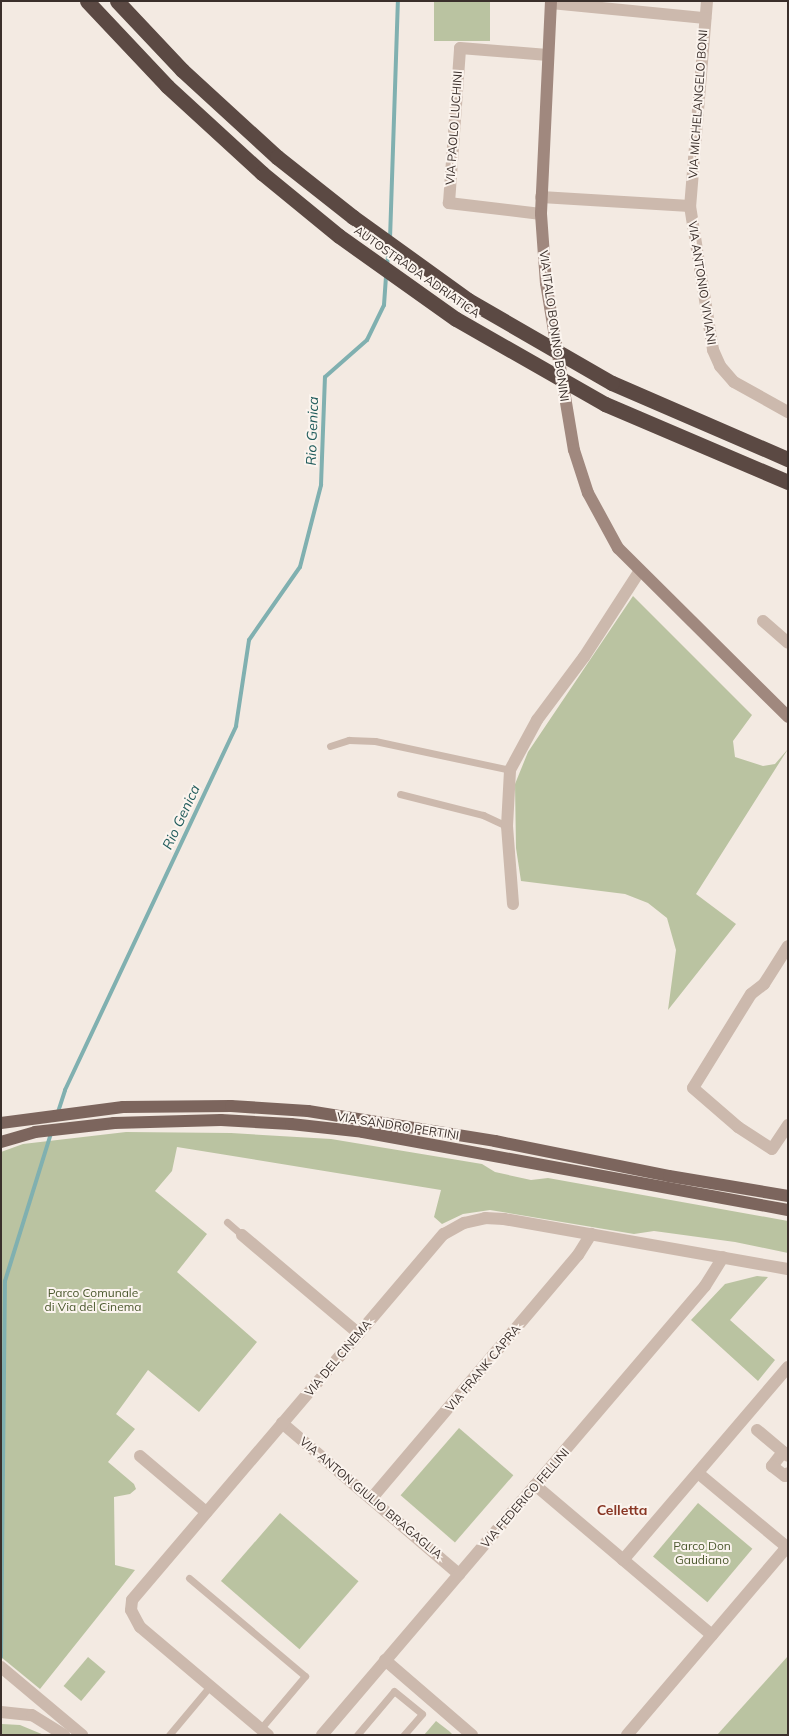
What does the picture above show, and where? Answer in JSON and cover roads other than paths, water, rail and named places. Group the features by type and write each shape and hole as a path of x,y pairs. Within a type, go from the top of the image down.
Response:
{"highway":[{"name":"AUTOSTRADA ADRIATICA","path":"87,1 167,86 262,173 339,236 456,319 605,404 788,482"},
{"name":"AUTOSTRADA ADRIATICA","path":"117,1 182,70 277,157 353,217 468,300 612,383 788,459"}],"main road":[{"name":"VIA ITALO BONINO BONINI","path":"551,2 541,214 546,283 574,450 602,522 639,572 788,717"},
{"name":"VIA SANDRO PERTINI","path":"1,1123 85,1111 203,1106 308,1111 495,1140 669,1176 788,1196"},
{"name":"VIA SANDRO PERTINI","path":"1,1142 35,1132 77,1126 221,1120 363,1132 788,1210"}],"street":[{"name":"VIA MICHELANGELO BONI","path":"690,206 707,1"},
{"path":"551,2 705,18"},
{"name":"VIA PAOLO LUCHINI","path":"541,214 449,203 460,48 548,55"},
{"name":"VIA ANTONIO VIVIANI","path":"541,197 690,206 713,350 720,366 734,382 759,398 788,412"},
{"path":"513,904 507,826 510,770 537,720 584,657 639,572"},
{"path":"764,621 788,643"},
{"path":"788,946 764,984 751,994 692,1088 738,1127 772,1149 788,1125"},
{"name":"VIA DEL CINEMA","path":"264,1731 140,1627 131,1610 138,1592 444,1234 464,1223 485,1218 504,1219 788,1269"},
{"name":"VIA FRANK CAPRA","path":"371,1499 578,1255 591,1234"},
{"path":"242,1235 359,1334"},
{"name":"VIA FEDERICO FELLINI","path":"322,1735 705,1286 723,1257"},
{"path":"623,1560 788,1366"},
{"name":"VIA ANTON GIULIO BRAGAGLIA","path":"282,1423 459,1574"},
{"path":"757,1430 786,1454 772,1466 785,1476 788,1473"},
{"path":"140,1456 206,1512"},
{"path":"627,1735 787,1547 698,1473"},
{"path":"535,1485 712,1635"},
{"path":"385,1660 472,1735"},
{"path":"1,1667 82,1735"},
{"path":"8,1712 46,1721 64,1735"}],"lane":[{"path":"330,746 349,740 375,741 510,770"},
{"path":"400,794 483,815 507,826"},
{"path":"227,1222 242,1235"},
{"path":"189,1578 305,1676 264,1731"},
{"path":"169,1735 210,1686"},
{"path":"408,1702 419,1690"},
{"path":"357,1735 394,1691 422,1714 404,1735"}],"waterway":[{"name":"Rio Genica","path":"390,239 398,1"},
{"name":"Rio Genica","path":"387,266 389,248"},
{"name":"Rio Genica","path":"58,1112 65,1090 236,726 249,640 300,567 321,485 325,377 367,340 384,305 386,276"},
{"name":"Rio Genica","path":"1,1657 5,1281 51,1133"}],"district":[{"name":"Celletta","path":"622,1510"}],"park label":[{"name":"Parco Comunale di Via del Cinema","path":"93,1300"},
{"name":"Parco Don Gaudiano","path":"702,1553"}]}
